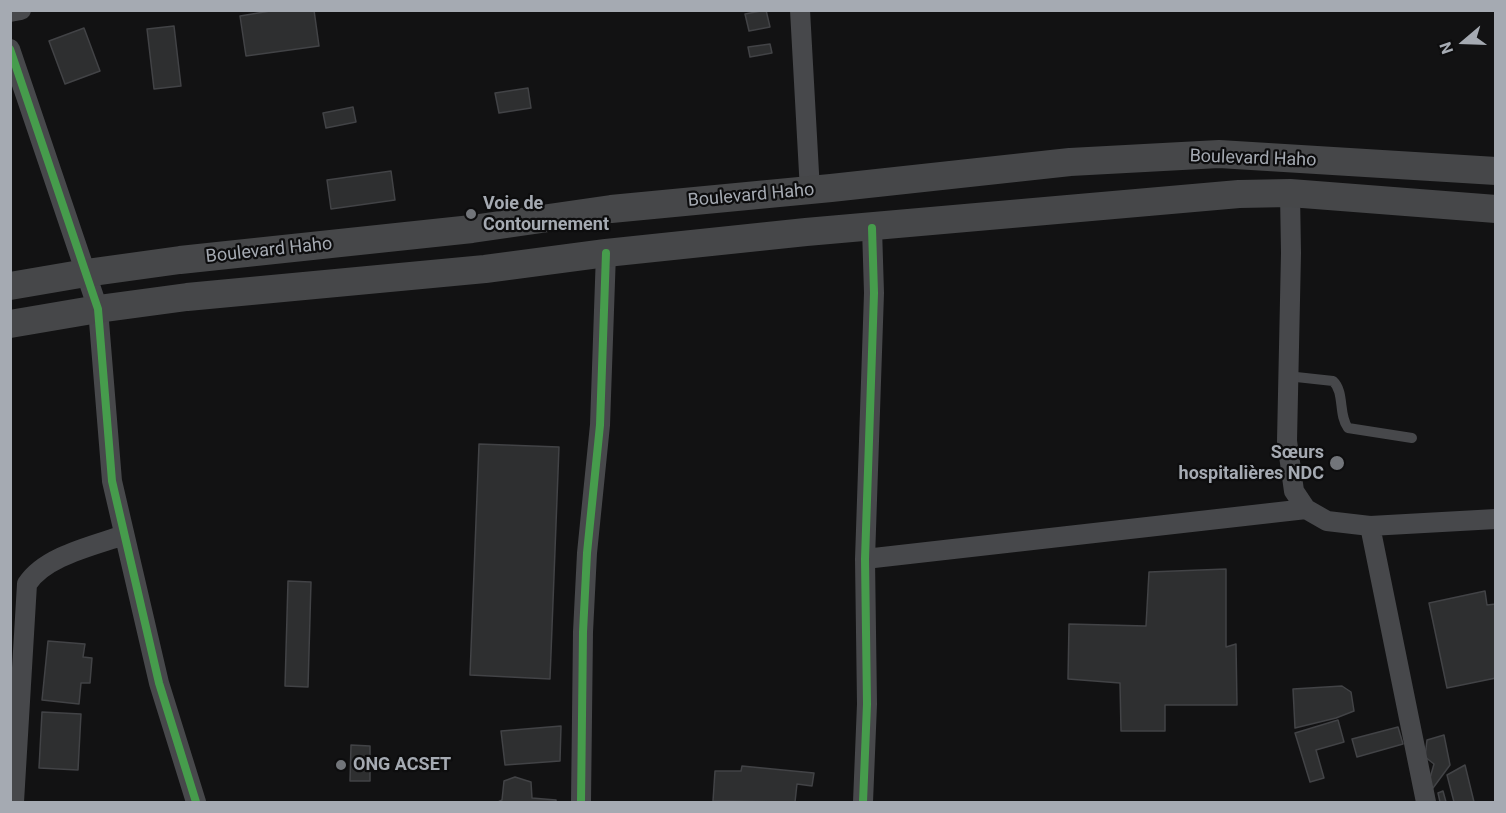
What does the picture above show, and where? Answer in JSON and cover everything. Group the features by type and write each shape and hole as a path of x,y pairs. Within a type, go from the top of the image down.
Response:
{"main road":[{"name":"Boulevard Haho","path":"10,286 180,260 472,230 611,209 810,191 1070,162 1219,154 1496,171"},
{"name":"Boulevard Haho","path":"10,324 187,297 485,269 606,253 806,232 1239,194 1290,193 1496,209"}],"street":[{"path":"10,12 21,10"},
{"path":"800,10 810,191"},
{"path":"10,49 98,309 112,481 159,683 196,802"},
{"path":"1290,193 1287,441 1294,491 1306,508 1327,521 1370,526 1496,519"},
{"path":"863,802 867,704 865,559 874,293 872,228"},
{"path":"581,802 586,575 600,424 606,253"},
{"path":"865,559 1306,508"},
{"path":"1370,526 1426,802"},
{"path":"14,802 27,584 33,574 48,563 124,535"}],"lane":[{"path":"1287,376 1333,381 1338,385 1344,423 1348,428 1413,438"}],"building":[{"path":"276,10 314,10 319,46 246,56 240,16"},
{"path":"766,10 770,27 749,31 745,14"},
{"path":"174,26 181,86 154,89 147,29"},
{"path":"84,28 100,71 65,84 49,41"},
{"path":"770,44 772,53 750,57 748,47"},
{"path":"528,88 531,108 499,113 495,93"},
{"path":"353,107 356,122 326,128 323,113"},
{"path":"391,171 395,200 331,209 327,180"},
{"path":"479,444 559,447 550,679 470,675"},
{"path":"1226,569 1226,647 1236,644 1237,705 1165,705 1165,731 1121,731 1120,683 1068,679 1069,624 1146,626 1149,572"},
{"path":"288,581 311,582 308,687 285,686"},
{"path":"1485,591 1487,605 1496,604 1496,678 1447,688 1429,603"},
{"path":"48,641 85,644 83,657 92,658 90,683 81,683 79,704 42,700"},
{"path":"1342,686 1351,692 1354,711 1295,728 1293,689"},
{"path":"42,712 81,714 78,770 39,768"},
{"path":"1338,720 1344,742 1316,750 1324,778 1310,782 1295,733"},
{"path":"561,726 560,761 505,765 501,731"},
{"path":"1398,727 1403,744 1357,757 1352,739"},
{"path":"1444,735 1450,765 1433,788 1428,785 1434,764 1425,757 1427,740"},
{"path":"351,745 370,746 370,781 350,781"},
{"path":"1465,765 1474,802 1454,802 1447,775"},
{"path":"742,766 814,773 812,786 797,784 795,802 713,801 715,771 741,771"},
{"path":"515,777 531,782 532,798 556,800 556,802 498,802 502,800 504,781"},
{"path":"1443,791 1446,802 1440,802 1438,793"}],"cycle path":[{"path":"10,49 98,309 112,481 159,683 196,802"},
{"path":"863,802 867,704 865,559 874,293 872,228"},
{"path":"581,802 583,632 587,553 600,425 606,253"}],"place":[{"name":"Voie de Contournement","path":"471,214"},
{"name":"Sœurs hospitalières NDC","path":"1337,463"},
{"name":"ONG ACSET","path":"341,765"}]}
